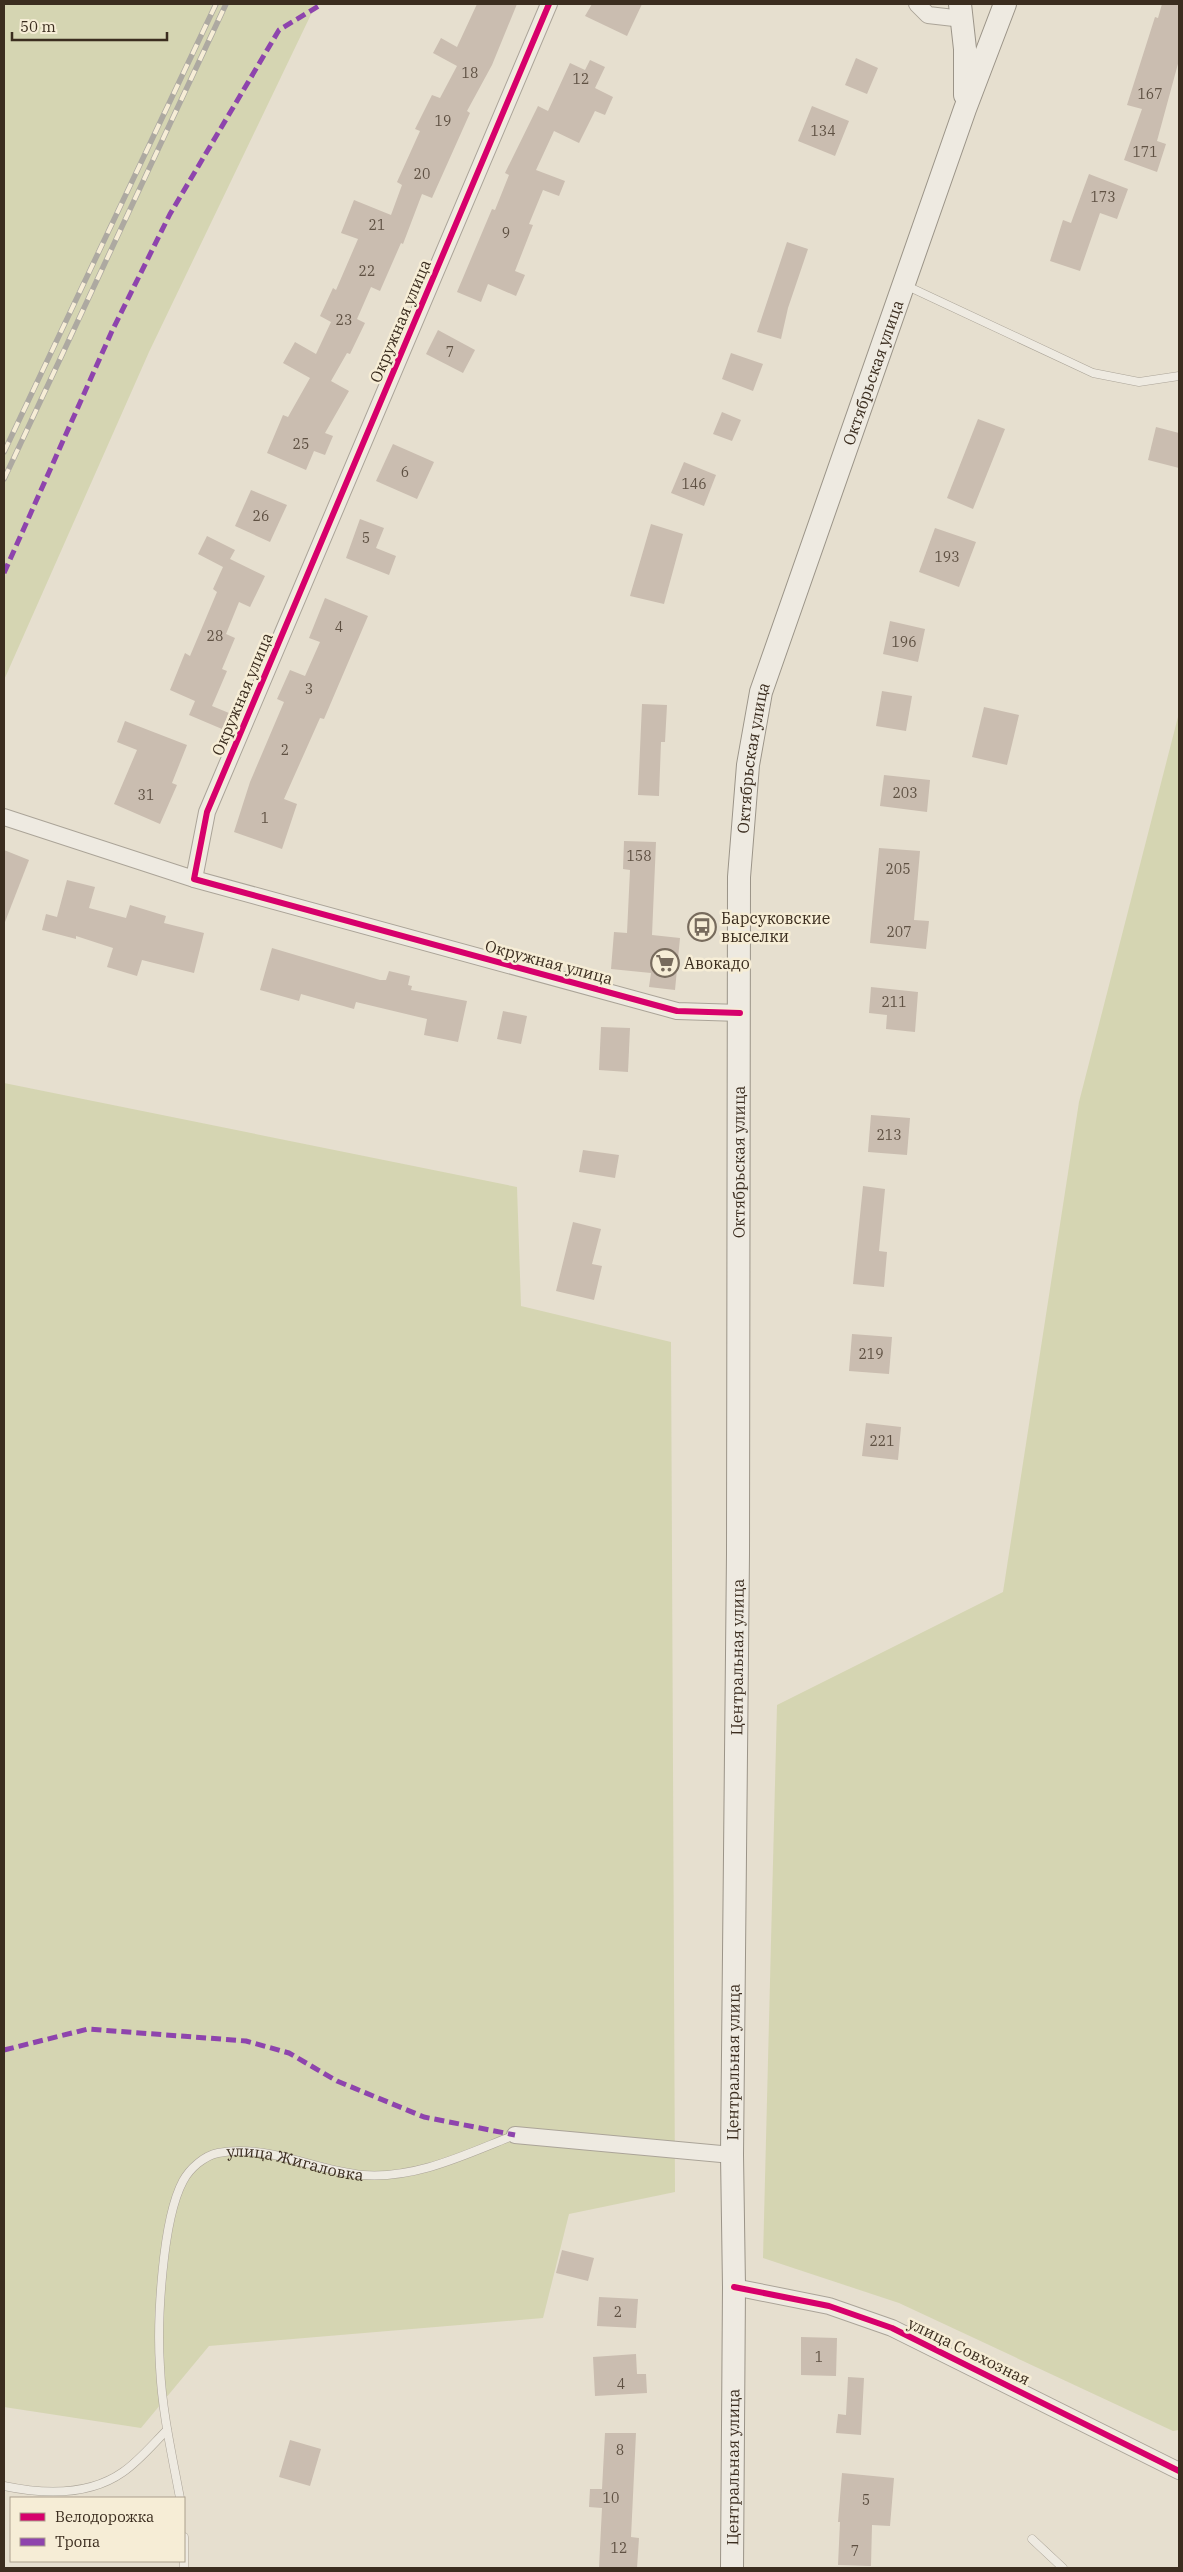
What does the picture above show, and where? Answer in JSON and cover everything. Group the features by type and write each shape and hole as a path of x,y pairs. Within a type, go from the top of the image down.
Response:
{"main road":[{"name":"Октябрьская улица","path":"738,1554 739,877 748,764 760,692 966,109 1005,4"},
{"path":"962,12 966,109"},
{"name":"Центральная улица","path":"732,2568 734,2287 732,2155 738,1554"}],"street":[{"name":"Окружная улица","path":"549,4 207,812 194,879 677,1011 740,1013"},
{"path":"916,4 928,15 962,12"},
{"path":"4,817 194,879"},
{"name":"улица Жигаловка","path":"515,2135 732,2155"},
{"name":"улица Совхозная","path":"734,2287 829,2306 892,2328 1179,2471"}],"lane":[{"path":"905,285 962,314 1094,373 1139,382 1179,376"},
{"name":"улица Жигаловка","path":"180,2497 167,2430 160,2367 160,2303 169,2228 177,2195 186,2175 197,2164 217,2154 248,2152 348,2173 393,2175 428,2168 515,2135"},
{"path":"4,2486 26,2490 57,2491 98,2485 124,2471 167,2430"},
{"path":"1032,2539 1063,2568"}],"green space":[{"path":"4,4 316,4 149,352 4,680"},
{"path":"1179,713 1179,2430 1173,2431 899,2303 763,2258 777,1705 1003,1592 1079,1102"},
{"path":"4,1083 517,1187 521,1306 671,1342 675,2192 569,2214 543,2318 209,2346 141,2428 4,2407"}],"building":[{"path":"477,4 517,4 492,65 467,111 470,113 432,198 422,194 403,244 401,243 380,291 371,287 357,319 365,323 350,354 347,353 331,381 349,391 325,433 333,436 325,455 314,451 306,470 267,453 283,415 288,417 310,378 283,363 295,342 316,354 331,322 320,316 333,288 336,290 358,239 341,233 354,200 391,215 402,185 397,182 420,131 415,129 432,95 440,98 457,66 433,53 441,38 457,47"},
{"path":"592,4 642,4 627,36 585,16"},
{"path":"1162,4 1179,4 1179,60 1157,141 1166,144 1157,172 1124,160 1142,109 1127,105 1155,17 1158,18"},
{"path":"856,58 878,68 867,94 845,85"},
{"path":"590,60 605,67 595,88 613,97 605,115 595,111 579,143 554,131 536,170 565,181 559,196 543,190 529,224 533,225 515,271 525,275 516,296 488,284 481,302 457,292 492,209 495,210 509,175 505,173 538,106 548,111 570,63 585,70"},
{"path":"812,106 849,121 835,156 798,141"},
{"path":"1089,174 1128,189 1117,219 1100,213 1080,271 1050,261 1063,220 1071,223"},
{"path":"787,242 808,249 788,308 781,339 757,332"},
{"path":"438,330 475,350 463,373 426,354"},
{"path":"731,353 763,364 753,391 722,379"},
{"path":"722,412 741,420 732,441 713,434"},
{"path":"978,419 1005,429 973,509 947,498"},
{"path":"1156,427 1179,433 1179,468 1148,460"},
{"path":"393,444 434,462 417,499 376,481"},
{"path":"684,462 716,475 704,506 671,493"},
{"path":"251,490 287,505 270,542 235,526"},
{"path":"360,519 384,528 376,548 396,556 389,575 346,558"},
{"path":"651,524 683,534 664,604 630,596"},
{"path":"935,528 976,542 959,587 919,572"},
{"path":"207,536 235,550 230,559 265,576 250,607 239,602 226,634 235,638 222,669 227,671 212,706 229,713 222,729 189,715 195,701 170,690 185,653 190,656 217,592 213,589 223,567 198,554"},
{"path":"325,598 368,616 324,719 320,718 284,799 297,804 282,849 234,832 250,782 284,702 277,699 290,670 305,676 320,642 309,638"},
{"path":"890,621 925,629 918,662 883,654"},
{"path":"882,691 912,696 906,731 876,726"},
{"path":"642,704 667,705 665,742 661,742 659,796 638,795"},
{"path":"984,707 1019,715 1007,765 972,757"},
{"path":"125,721 187,745 172,783 177,785 160,824 114,804 137,750 117,742"},
{"path":"884,775 930,780 927,812 880,806"},
{"path":"624,841 656,842 652,935 680,938 675,990 649,987 651,973 611,969 614,932 627,933 630,870 623,869"},
{"path":"879,848 920,851 914,920 929,921 926,949 870,943"},
{"path":"4,850 29,860 5,922 4,922"},
{"path":"67,880 95,887 89,908 126,918 130,905 166,916 164,923 204,933 194,973 142,960 137,976 107,967 113,948 76,936 76,939 42,930 46,914 57,917"},
{"path":"272,948 380,980 386,980 389,971 410,976 408,985 412,986 411,990 467,1001 458,1042 424,1035 427,1019 356,1002 354,1009 301,994 299,1001 260,990"},
{"path":"871,987 918,992 915,1032 886,1029 887,1015 869,1013"},
{"path":"503,1011 527,1016 521,1044 497,1039"},
{"path":"601,1027 630,1028 628,1072 599,1070"},
{"path":"871,1115 910,1118 907,1155 868,1152"},
{"path":"583,1150 619,1155 615,1178 579,1172"},
{"path":"863,1186 885,1189 879,1251 887,1252 884,1287 853,1284"},
{"path":"573,1222 601,1229 592,1264 602,1266 594,1300 556,1291"},
{"path":"852,1334 892,1337 889,1374 849,1371"},
{"path":"866,1423 901,1427 898,1460 862,1456"},
{"path":"562,2250 594,2258 588,2281 556,2273"},
{"path":"599,2297 638,2299 636,2328 597,2326"},
{"path":"801,2337 837,2338 836,2376 801,2375"},
{"path":"636,2354 637,2374 646,2374 647,2393 595,2396 593,2357"},
{"path":"848,2377 864,2378 861,2435 836,2433 838,2414 846,2415"},
{"path":"605,2433 636,2433 631,2537 639,2538 637,2568 599,2568 602,2508 589,2507 590,2489 602,2489"},
{"path":"290,2440 321,2449 310,2486 279,2477"},
{"path":"842,2473 894,2478 890,2526 872,2525 871,2566 838,2565 840,2522 838,2522"}],"railway":[{"path":"4,452 216,4"},
{"path":"4,479 226,4"}],"marked path":[{"path":"4,573 112,331 170,214 279,30 322,4"},
{"path":"4,2050 88,2029 246,2041 289,2053 337,2081 424,2117 515,2135"}],"cycle path":[{"path":"549,4 207,812 194,879 677,1011 740,1013"},
{"path":"734,2287 829,2306 892,2328 1179,2471"}],"place":[{"name":"Барсуковские выселки","path":"702,927"},
{"name":"Авокадо","path":"665,963"}]}
